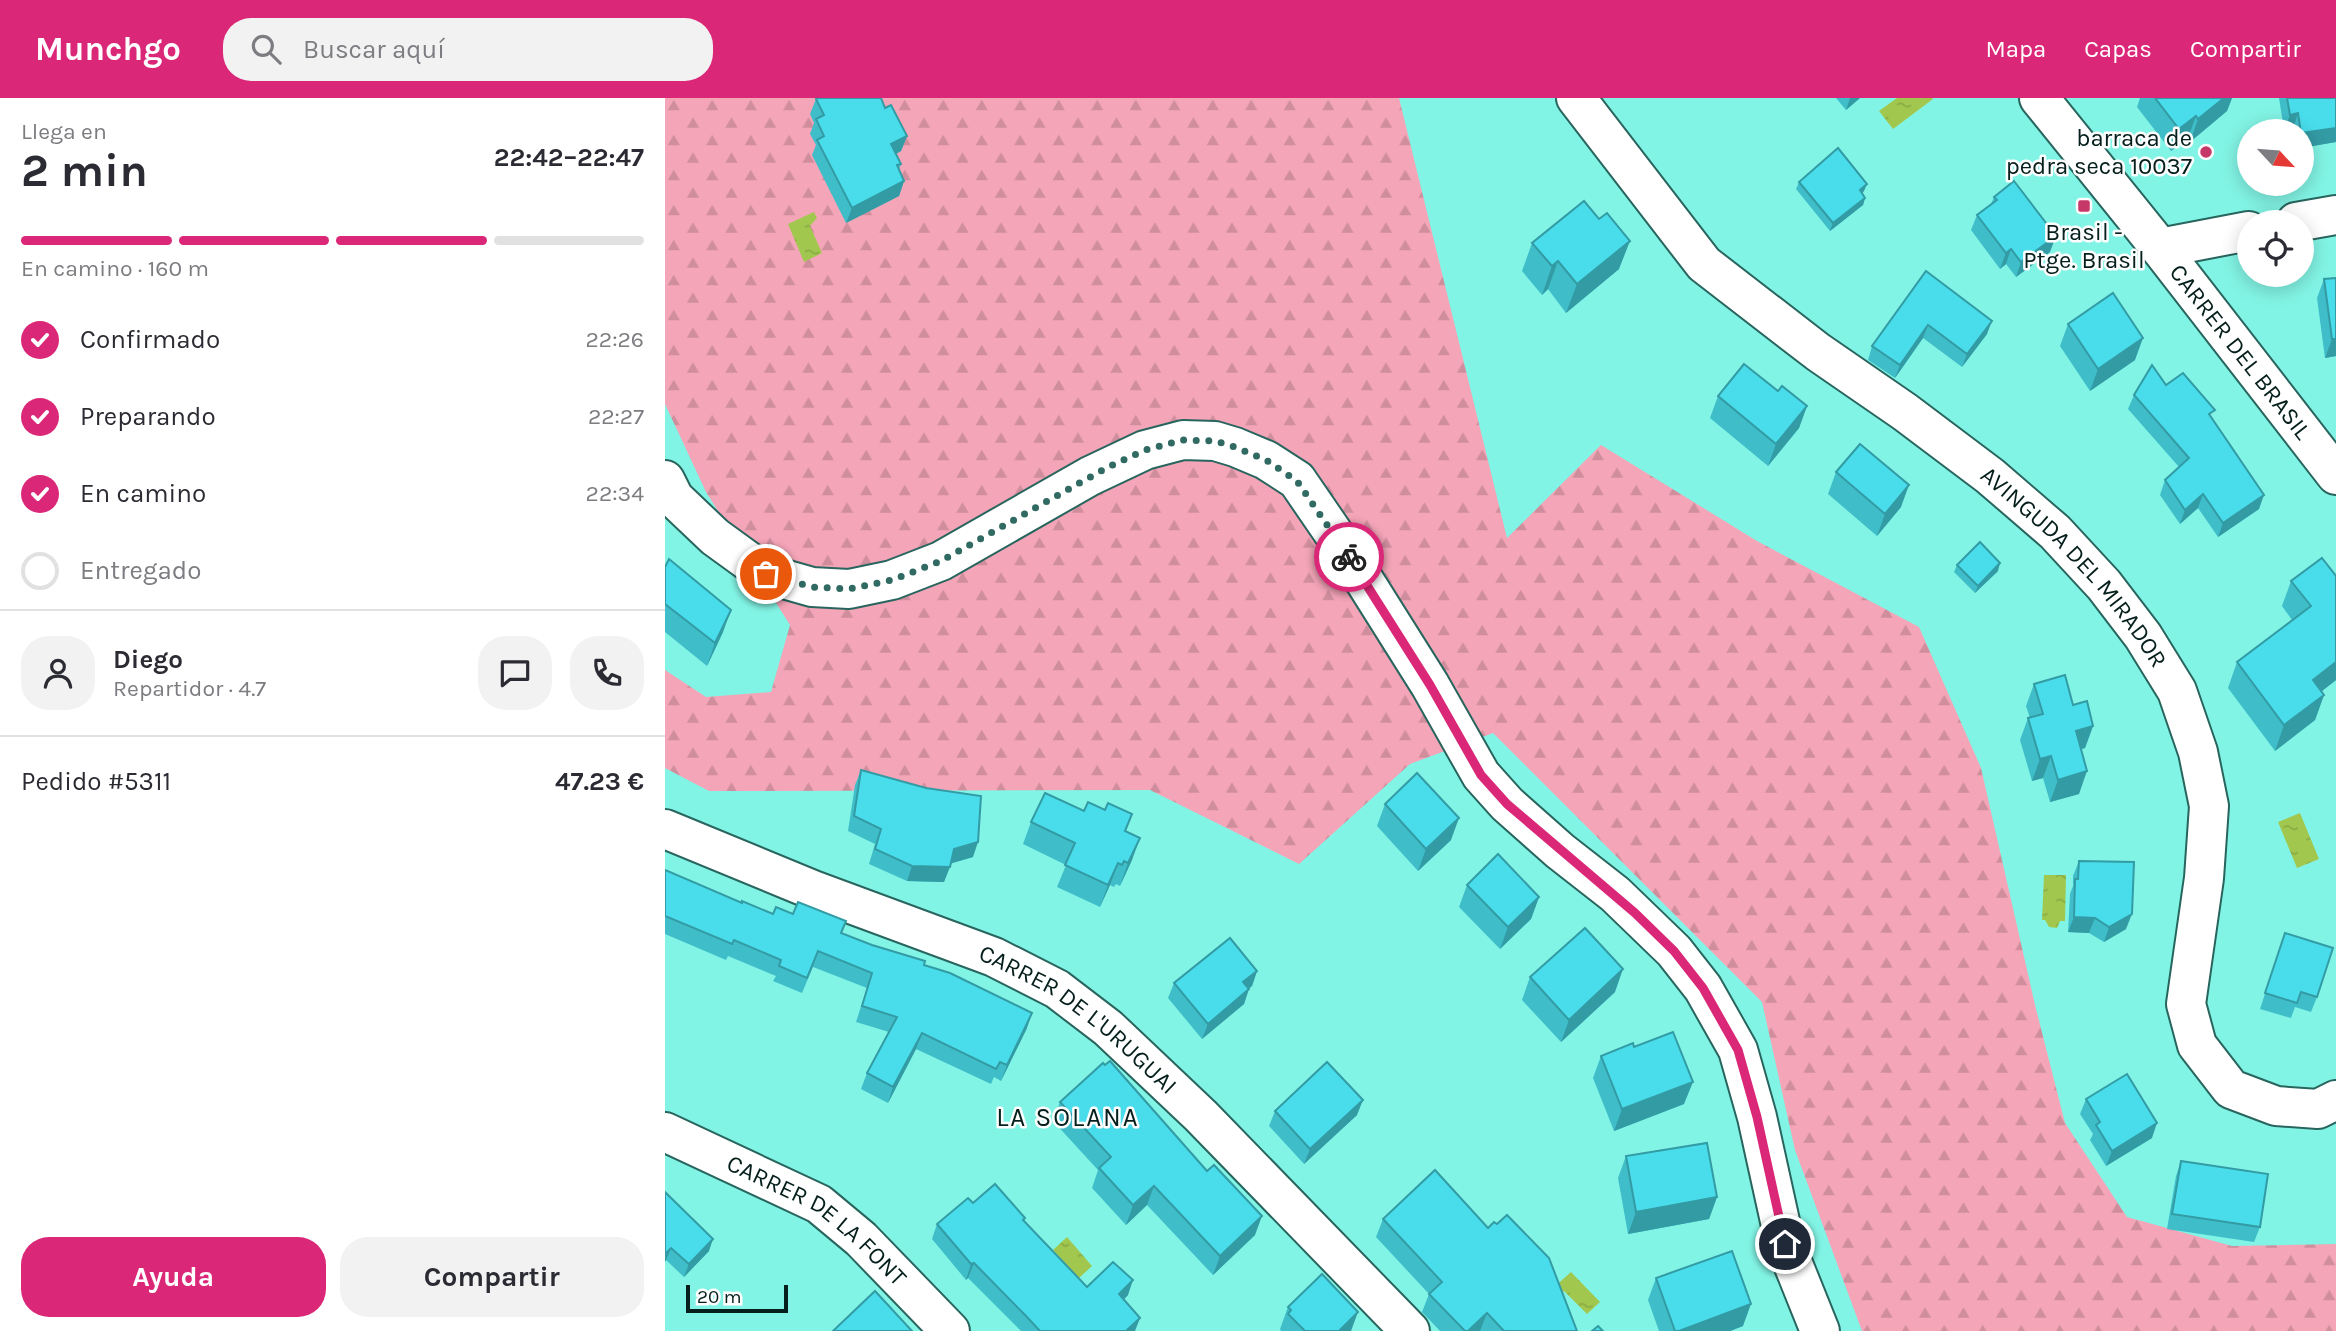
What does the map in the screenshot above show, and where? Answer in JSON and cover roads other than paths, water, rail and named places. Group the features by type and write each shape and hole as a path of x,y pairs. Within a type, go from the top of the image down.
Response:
{"street":[{"name":"AVINGUDA DEL MIRADOR","path":"1576,98 1704,264 1818,352 1905,412 1990,476 2055,532 2104,585 2143,636 2177,691 2198,752 2209,806 2204,878 2186,1004 2197,1045 2231,1089 2276,1106 2318,1109 2336,1100"},
{"name":"CARRER DEL BRASIL","path":"2039,98 2160,248 2336,475"},
{"path":"2314,219 2336,215"},
{"path":"2160,248 2237,233"},
{"path":"665,480 674,498 715,537 766,574 812,587 849,589 892,580 941,561 1090,476 1145,450 1183,440 1215,441 1235,447 1266,460 1297,481 1347,553 1423,674 1481,775 1507,804 1625,903 1674,951 1703,988 1738,1050 1757,1117 1785,1244 1821,1331"},
{"name":"CARRER DE L'URUGUAI","path":"665,829 813,890 994,957 1057,989 1108,1028 1201,1116 1410,1331"},
{"name":"CARRER DE LA FONT","path":"665,1132 819,1204 860,1239 950,1331"}],"water":[{"path":"1897,98 1933,99 1893,129 1879,111"},
{"path":"814,212 817,218 810,226 822,253 804,262 788,224"},
{"path":"2300,813 2319,859 2297,868 2278,822"},
{"path":"2044,875 2066,875 2065,921 2060,921 2057,928 2049,927 2045,920 2042,920"},
{"path":"1067,1237 1092,1266 1079,1278 1053,1250"},
{"path":"1571,1272 1600,1302 1587,1314 1564,1291 1559,1295 1552,1289"}],"place":[{"name":"barraca de pedra seca 10037","path":"2206,152"},
{"name":"Brasil - Ptge. Brasil","path":"2084,206"}],"district":[{"name":"LA SOLANA","path":"1068,1117"}]}
